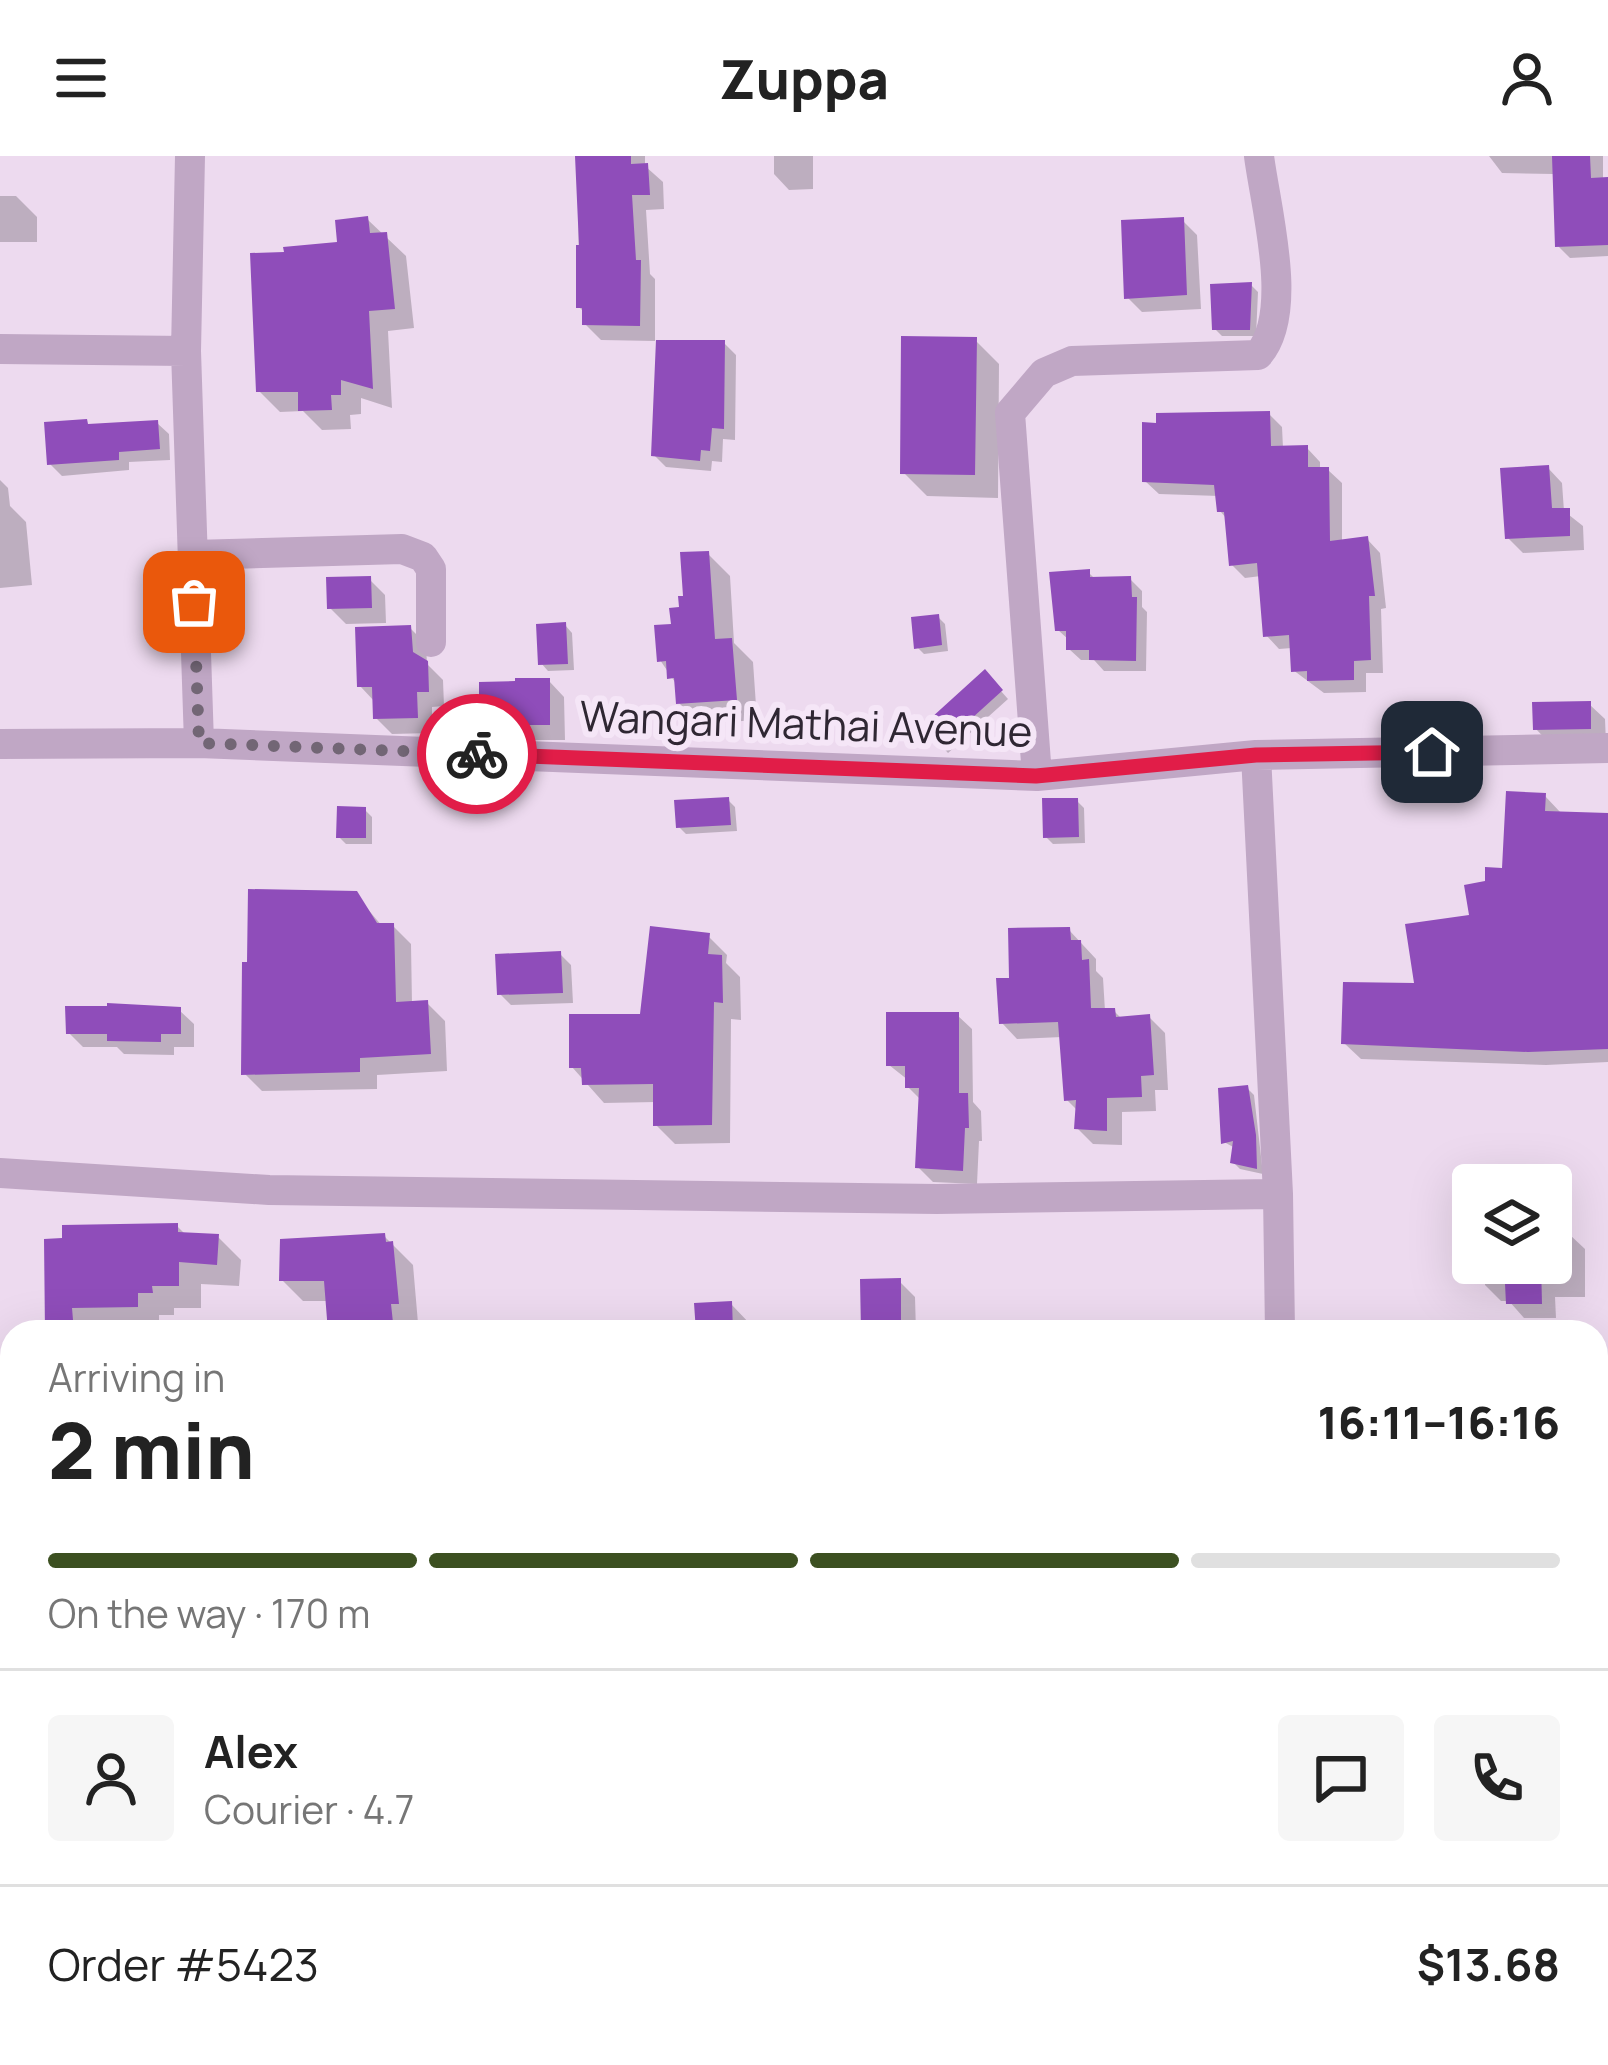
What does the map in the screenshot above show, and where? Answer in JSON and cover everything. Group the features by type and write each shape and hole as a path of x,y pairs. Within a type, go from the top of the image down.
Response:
{"street":[{"path":"190,156 185,351 199,743"},
{"path":"1036,776 1010,413 1045,373 1072,361 1258,355 1270,342 1279,307 1259,156"},
{"path":"0,350 185,351"},
{"path":"193,555 402,550 423,557 431,569 430,642"},
{"name":"Wangari Mathai Avenue","path":"0,744 199,743 1036,776 1256,755 1608,748"},
{"path":"1256,755 1280,1320"},
{"path":"0,1173 268,1190 937,1199 1278,1194"}],"building":[{"path":"575,156 631,156 631,164 648,163 650,195 632,195 636,260 641,260 640,326 582,325 582,308 576,308"},
{"path":"1552,156 1590,156 1591,178 1608,177 1608,245 1555,247"},
{"path":"368,216 370,233 387,232 395,309 369,311 373,389 341,380 341,395 331,395 332,410 298,411 298,392 256,392 250,253 337,242 335,220"},
{"path":"1184,217 1187,295 1124,299 1121,220"},
{"path":"1252,282 1250,330 1212,330 1210,284"},
{"path":"901,336 977,337 975,475 900,474"},
{"path":"656,340 725,340 724,429 712,428 710,451 701,450 700,461 651,456"},
{"path":"1270,411 1271,446 1308,445 1308,467 1329,467 1330,541 1368,536 1375,596 1369,596 1371,660 1354,661 1354,680 1307,681 1307,671 1291,672 1289,635 1263,637 1257,563 1229,566 1224,512 1217,512 1214,485 1142,482 1142,422 1156,423 1156,413"},
{"path":"87,419 88,424 158,420 160,449 119,452 119,460 47,465 44,422"},
{"path":"1549,465 1552,508 1570,508 1570,536 1505,539 1500,468"},
{"path":"709,551 715,639 732,638 737,700 676,704 674,678 667,679 666,661 657,662 654,625 671,624 669,608 679,607 678,596 683,596 680,552"},
{"path":"1090,569 1090,577 1131,576 1132,597 1137,597 1136,661 1089,660 1089,650 1066,650 1066,631 1055,631 1049,572"},
{"path":"371,576 372,608 327,609 326,577"},
{"path":"939,614 942,645 914,649 911,617"},
{"path":"566,622 568,664 538,665 536,624"},
{"path":"411,625 413,652 428,661 429,692 417,692 418,718 373,719 372,687 357,687 355,627"},
{"path":"985,669 1003,690 939,748 920,728"},
{"path":"550,678 550,725 479,725 479,682"},
{"path":"1591,701 1591,729 1533,730 1532,702"},
{"path":"1506,791 1546,793 1545,811 1608,813 1608,1049 1528,1052 1341,1044 1343,982 1414,983 1405,924 1469,915 1464,885 1485,881 1485,867 1502,868"},
{"path":"729,797 731,825 676,828 674,800"},
{"path":"1042,798 1078,798 1079,837 1043,838"},
{"path":"337,806 366,807 366,838 336,838"},
{"path":"248,889 357,891 377,923 394,923 396,1002 428,1000 431,1054 360,1058 360,1072 241,1075"},
{"path":"650,926 710,933 708,954 722,955 723,1003 714,1002 712,1125 653,1126 653,1084 582,1085 581,1068 569,1068 569,1014 640,1014"},
{"path":"1070,927 1071,940 1081,940 1082,960 1089,959 1091,1008 1115,1008 1116,1017 1150,1014 1154,1075 1141,1076 1142,1097 1107,1098 1107,1131 1074,1129 1076,1100 1064,1101 1058,1022 999,1024 996,978 1009,978 1008,928"},
{"path":"561,951 563,993 497,995 495,954"},
{"path":"65,1006 181,1007 181,1034 161,1034 161,1042 66,1034"},
{"path":"886,1012 959,1012 959,1093 968,1093 969,1128 965,1128 963,1171 915,1168 919,1088 905,1088 905,1066 886,1066"},
{"path":"1248,1085 1257,1169 1230,1163 1233,1141 1221,1144 1218,1088"},
{"path":"178,1223 178,1232 219,1234 217,1265 179,1262 179,1286 152,1286 153,1293 138,1293 138,1307 72,1308 73,1320 45,1320 44,1239 62,1238 62,1225"},
{"path":"385,1233 386,1242 393,1241 399,1304 391,1304 393,1320 327,1320 324,1281 279,1281 280,1239"},
{"path":"901,1278 901,1320 861,1320 860,1279"},
{"path":"1505,1284 1542,1284 1542,1304 1506,1304"},
{"path":"732,1301 733,1320 695,1320 694,1303"}],"way so far":[{"path":"194,602 199,743 477,754"}],"route":[{"path":"477,754 1036,776 1256,755 1432,752"}]}
